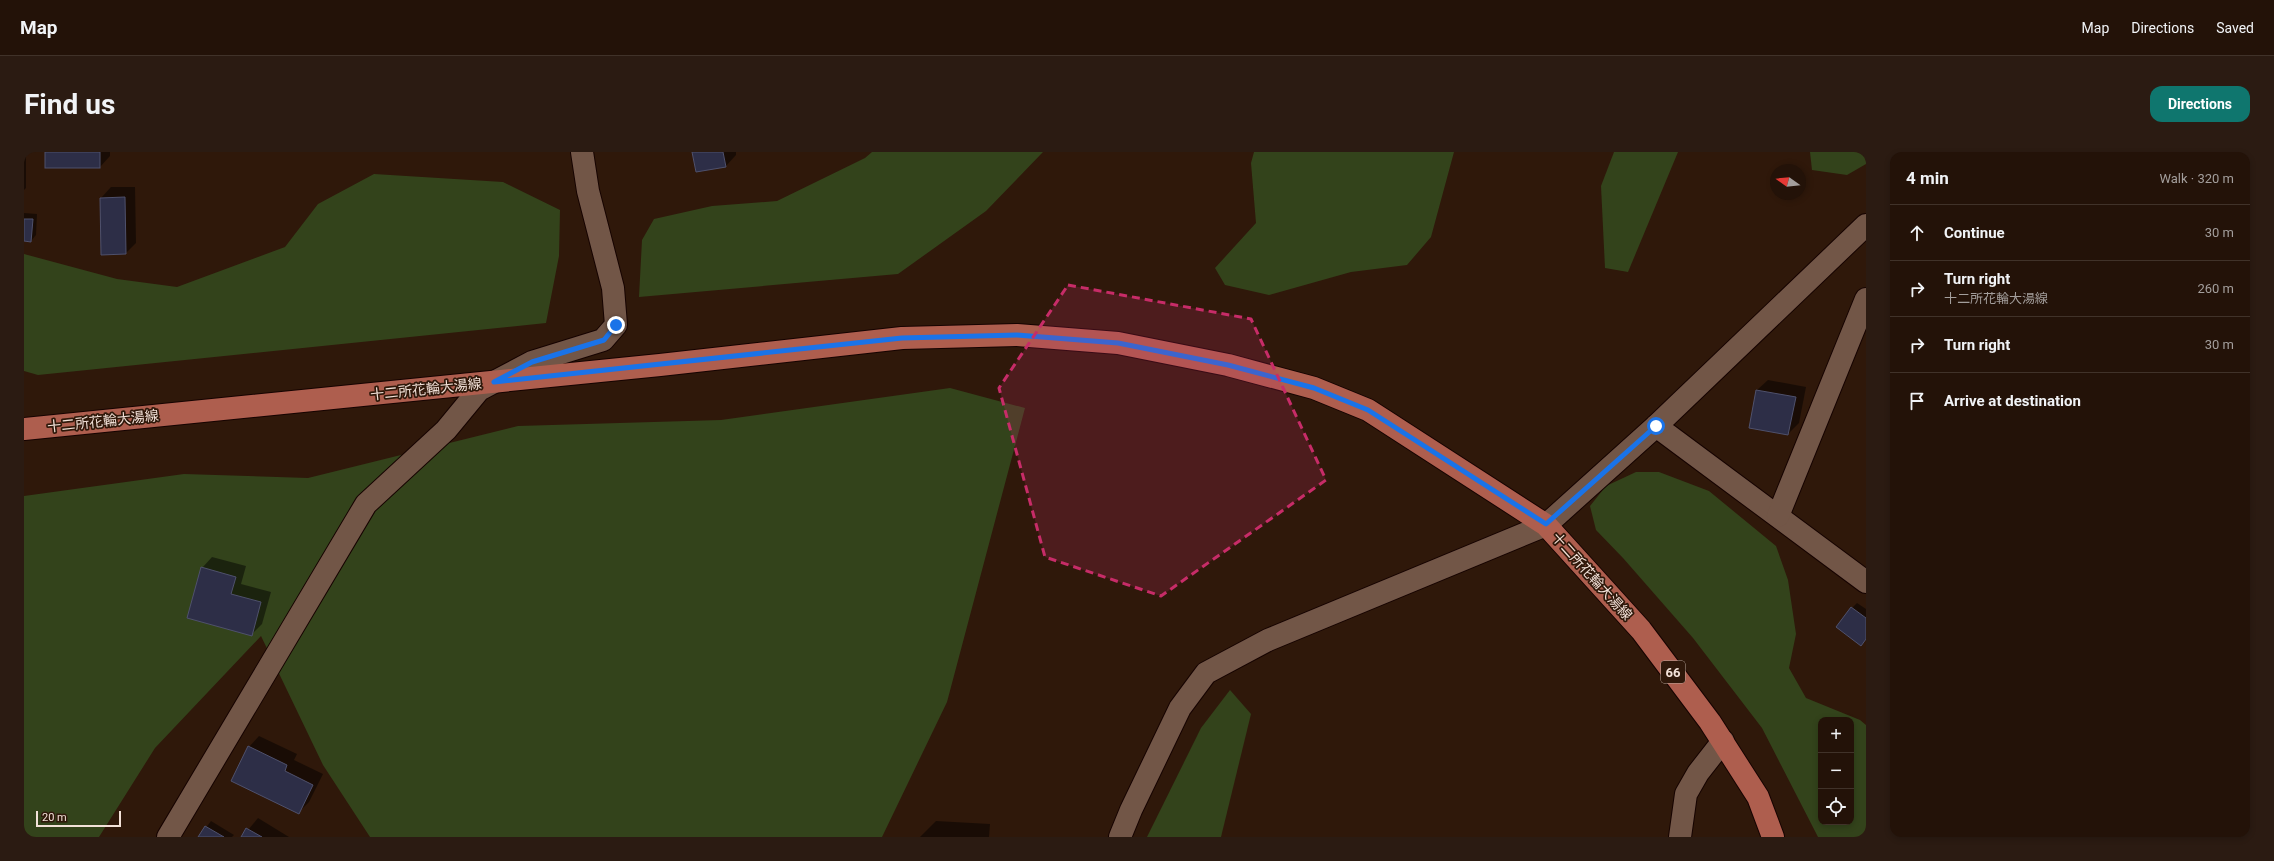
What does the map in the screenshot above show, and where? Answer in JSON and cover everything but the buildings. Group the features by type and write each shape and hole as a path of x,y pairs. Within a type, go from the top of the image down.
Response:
{"main road":[{"name":"十二所花輪大湯線","path":"24,430 494,382 902,338 1017,335 1118,343 1235,367 1314,388 1368,410 1546,524 1641,630 1710,722 1758,797 1773,837"}],"street":[{"path":"168,837 366,504 446,430 479,390 532,362 604,340 616,325 612,288 588,191 582,152"},
{"path":"1120,837 1131,810 1180,708 1206,673 1268,640 1546,524 1656,426 1866,225"},
{"path":"1778,516 1866,299"},
{"path":"1656,426 1866,582"},
{"path":"1680,837 1686,794 1698,773 1723,741"}],"highlighted area":[{"path":"1068,285 1251,319 1326,480 1161,596 1045,557 999,388"}],"green space":[{"path":"872,152 1043,152 986,211 898,274 639,297 642,240 654,219 712,206 777,201 865,158"},
{"path":"1254,152 1454,152 1431,237 1407,265 1351,272 1269,295 1225,285 1215,268 1256,223 1251,163"},
{"path":"1614,152 1678,152 1628,272 1605,268 1601,186"},
{"path":"1810,152 1866,152 1866,164 1847,175 1812,170"},
{"path":"374,174 503,182 560,210 559,256 546,323 38,375 24,371 24,254 117,279 177,287 285,247 318,204"},
{"path":"950,388 1025,408 947,702 882,837 370,837 323,765 261,636 155,748 99,837 24,837 24,496 184,474 308,478 518,426 721,420"},
{"path":"1636,472 1659,472 1709,491 1776,546 1788,580 1796,634 1789,668 1806,698 1853,717 1818,717 1818,825 1854,825 1854,718 1866,725 1866,837 1818,837 1762,728 1693,638 1623,558 1596,530 1590,506 1606,486"},
{"path":"1230,690 1251,714 1221,837 1147,837 1201,728"}],"route":[{"path":"616,325 604,340 532,362 494,382 902,338 1017,335 1118,343 1228,365 1314,388 1368,410 1546,524 1656,426"}]}
